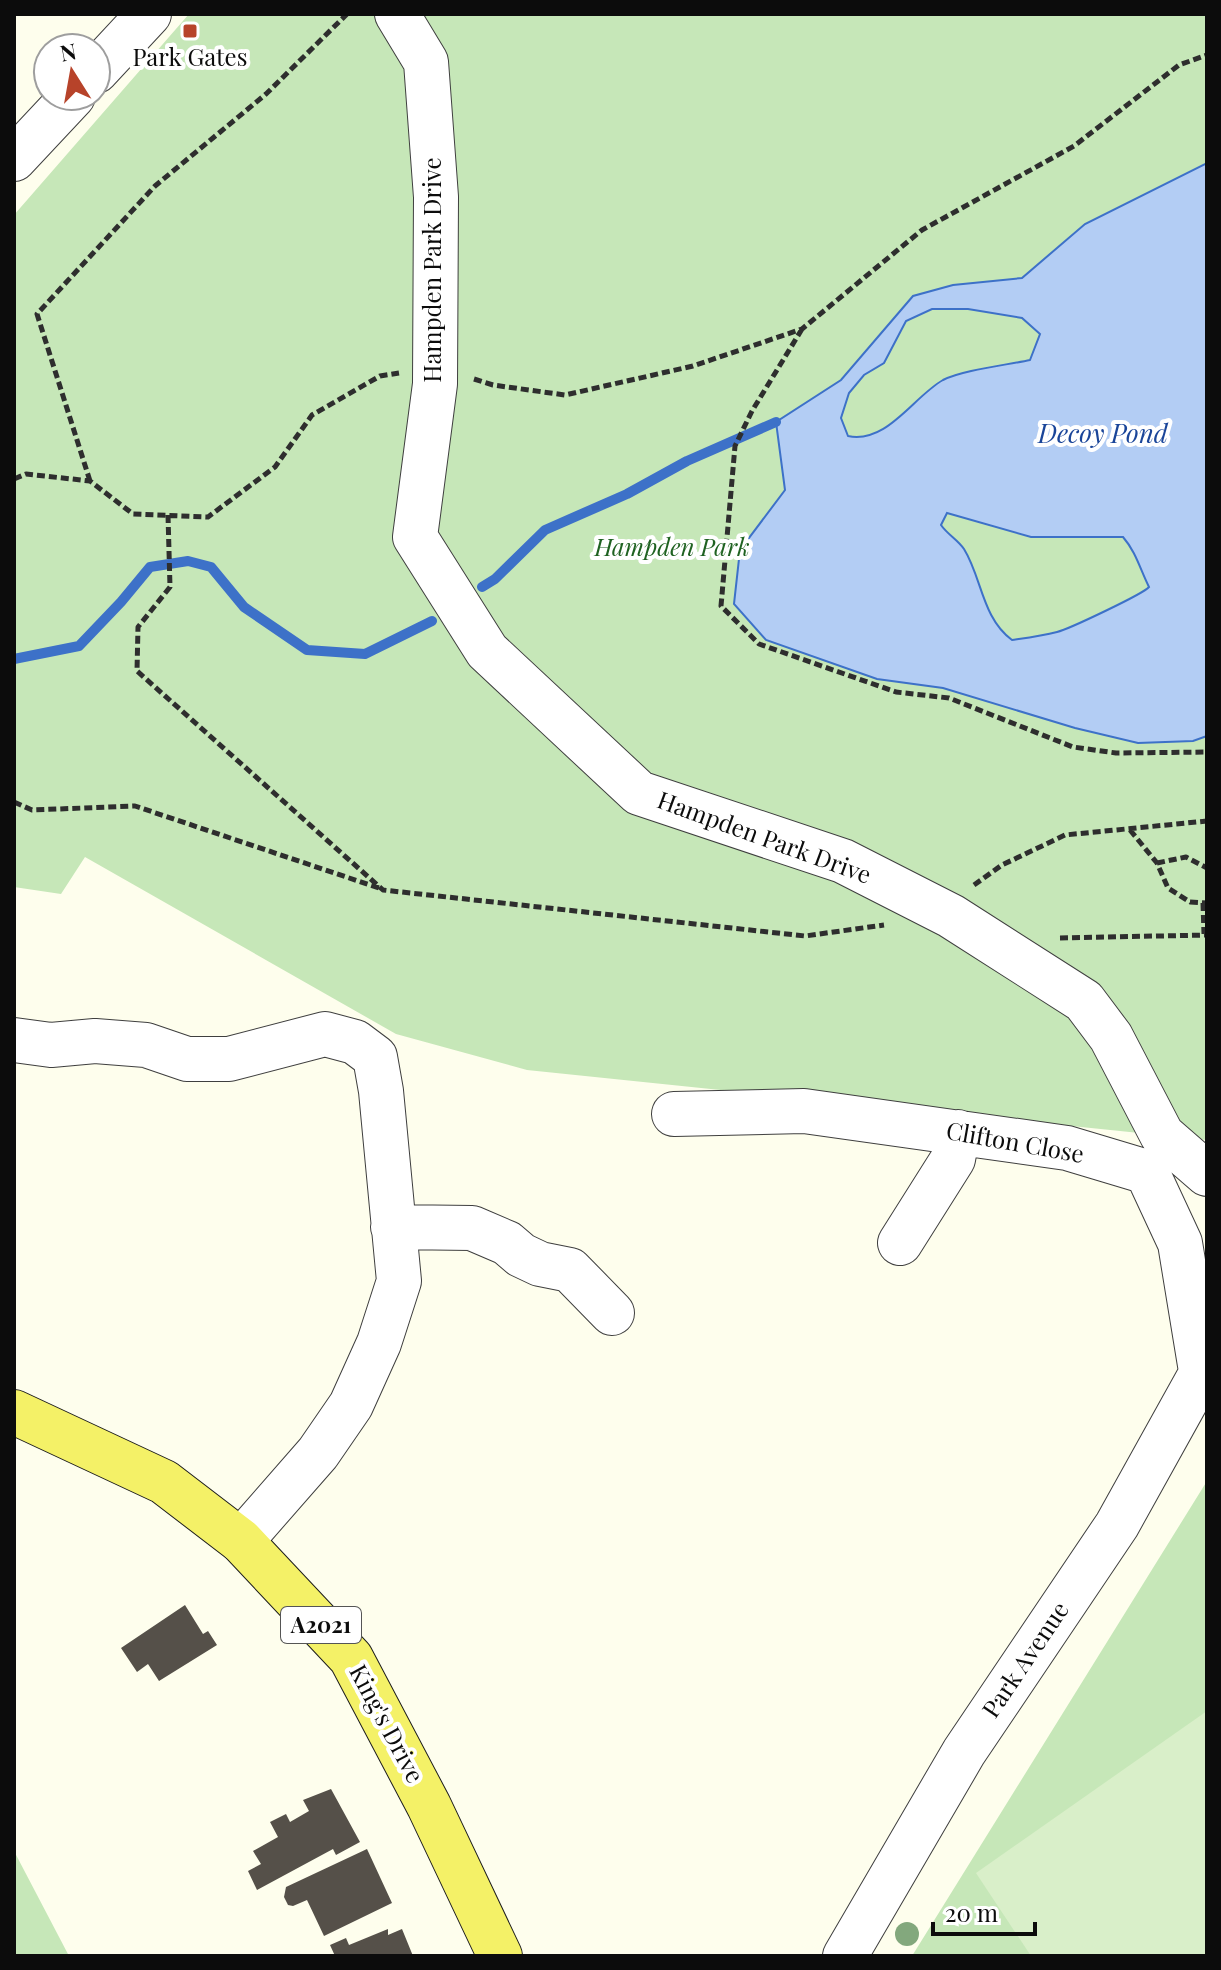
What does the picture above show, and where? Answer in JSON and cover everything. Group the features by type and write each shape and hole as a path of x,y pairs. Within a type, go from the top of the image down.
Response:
{"main road":[{"name":"King's Drive","path":"14,1412 164,1482 241,1541 351,1658 429,1806 500,1956"}],"street":[{"path":"112,54 149,14"},
{"name":"Hampden Park Drive","path":"397,14 426,62 436,197 435,384 415,537 487,651 639,793 843,861 951,916 1084,1001 1111,1037 1162,1135 1207,1174"},
{"path":"14,159 58,112"},
{"path":"14,1040 51,1045 95,1041 146,1045 187,1059 229,1059 325,1034 355,1042 375,1057 399,1281 379,1343 351,1405 318,1453 241,1541"},
{"name":"Clifton Close","path":"674,1114 804,1111 1067,1148 1147,1172 1180,1243 1201,1381"},
{"path":"900,1243 953,1159 958,1132"},
{"path":"393,1227 472,1228 507,1243 521,1255 540,1264 570,1270 612,1313"},
{"name":"Park Avenue","path":"845,1956 964,1752 1117,1525 1201,1381"}],"path":[{"path":"90,481 37,314 155,186 266,94 347,14"},
{"path":"1207,55 1179,65 1074,146 922,230 802,329 752,411 735,446 721,606 759,644 896,692 949,698 1073,747 1116,753 1207,752"},
{"path":"14,479 26,474 90,481 133,514 208,517 275,467 312,415 380,376 435,366 493,385 565,395 693,366 802,329"},
{"path":"168,515 170,587 138,627 137,671 383,890"},
{"path":"14,802 32,810 135,806 383,890 805,936 893,924"},
{"path":"951,916 966,890 1002,865 1065,835 1207,821"},
{"path":"1056,938 1206,935 1205,903 1190,902 1168,888 1157,863 1130,829"},
{"path":"1157,863 1186,857 1207,868"}],"green space":[{"name":"Hampden Park","path":"189,14 1207,14 1207,1140 527,1070 396,1034 85,857 61,894 14,887 14,215 104,112 112,112 112,102"},
{"path":"1207,1481 1207,1956 912,1956"},
{"path":"1207,1711 1207,1956 1031,1956 976,1873"},
{"path":"14,1851 69,1956 14,1956"}],"water":[{"name":"Decoy Pond","path":"1207,163 1207,736 1193,741 1138,743 1075,728 943,688 877,679 766,640 734,604 740,550 785,490 776,422 841,380 913,296 953,285 1022,278 1085,224","holes":["932,309 968,309 1022,318 1040,334 1030,360 951,376 875,433 862,437 848,436 841,418 849,393 864,375 884,363 906,321","947,513 1031,537 1123,537 1149,587 1064,629 1012,640 994,621 964,549 941,525"]}],"building":[{"path":"185,1605 203,1634 208,1631 217,1645 159,1681 148,1664 137,1672 121,1648"},
{"path":"331,1789 360,1842 336,1855 333,1849 257,1890 248,1871 261,1864 253,1851 278,1837 270,1822 286,1814 290,1822 309,1811 303,1800"},
{"path":"367,1849 392,1903 324,1936 307,1900 288,1905 284,1897 286,1887"},
{"path":"388,1929 388,1935 402,1929 413,1956 335,1956 330,1945 346,1938 349,1945"}],"waterway":[{"path":"482,587 495,579 545,530 776,422"},
{"path":"14,659 79,646 150,567 188,561 211,567 244,607 307,650 365,654 432,621"}],"place":[{"name":"Park Gates","path":"190,31"}]}
